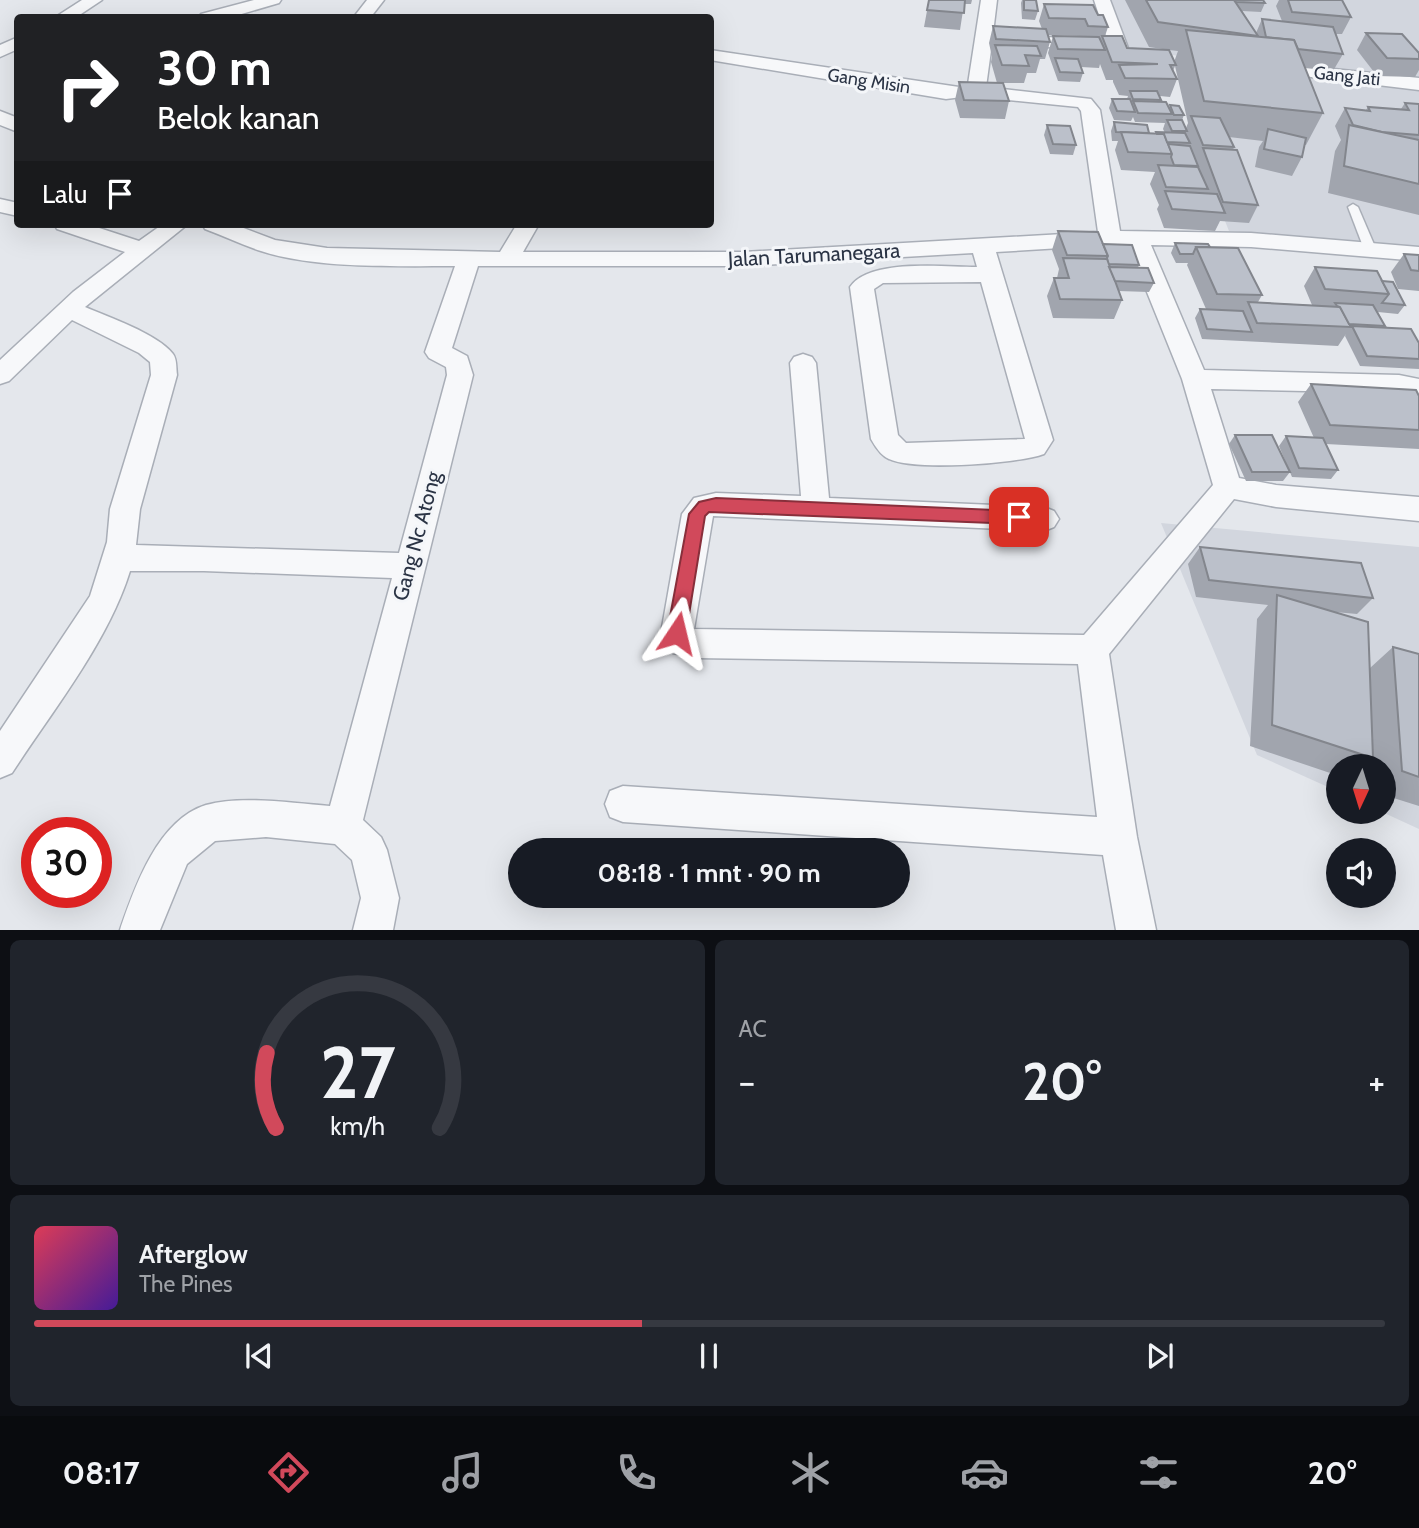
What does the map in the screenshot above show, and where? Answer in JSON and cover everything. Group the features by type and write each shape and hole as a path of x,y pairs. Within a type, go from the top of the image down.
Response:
{"street":[{"path":"69,14 94,0"},
{"path":"222,14 273,0"},
{"path":"364,14 376,0"},
{"path":"972,91 977,87 989,0"},
{"path":"983,37 1125,49 1102,0"},
{"name":"Gang Misin","path":"714,56 916,89 961,93 972,91 1084,103 1090,110 1110,238"},
{"name":"Gang Jati","path":"1244,64 1419,84"},
{"path":"77,228 142,250"},
{"path":"0,375 88,291 172,228"},
{"path":"507,260 526,228"},
{"name":"Jalan Tarumanegara","path":"243,229 269,246 327,255 507,260 744,260 1110,238 1251,240 1419,254"},
{"path":"1137,239 1195,379 1228,487"},
{"path":"982,244 1039,440 1034,447 1025,450 909,455 896,451 885,439 862,287 880,276 990,274"},
{"name":"Gang Nc Atong","path":"342,826 460,375 458,362 438,352 469,259"},
{"path":"0,761 104,601 118,558 125,509 164,375 163,358 148,346 70,309"},
{"path":"803,363 816,508"},
{"path":"1195,379 1399,384 1419,388"},
{"path":"1228,487 1276,496 1419,509"},
{"path":"1136,929 1118,837 1092,650 1228,487"},
{"path":"1044,519 716,504 704,506 697,514 677,633 684,643 696,644 1092,650"},
{"path":"118,558 409,566"},
{"path":"623,804 1118,837"},
{"path":"140,929 149,903 174,851 208,823 266,818 342,826 368,850 380,898 373,929"}],"lane":[{"path":"1353,207 1370,249"}],"shaded area":[{"path":"1106,0 1419,0 1419,246 1229,231 1190,133 1181,56 1126,50"},
{"path":"1161,523 1419,547 1419,829 1396,818 1396,754 1326,754 1326,786 1257,755"}],"building":[{"path":"929,0 965,0 964,13 927,10"},
{"path":"1024,0 1036,0 1038,11 1024,10"},
{"path":"1146,0 1234,0 1258,36 1158,22"},
{"path":"1234,0 1263,0 1265,3 1236,2"},
{"path":"1288,0 1342,0 1351,17 1292,12"},
{"path":"1044,4 1093,5 1098,15 1103,15 1108,27 1088,26 1085,19 1049,18"},
{"path":"1262,19 1333,27 1343,54 1298,49 1294,40 1266,37"},
{"path":"993,26 1046,29 1050,42 996,39"},
{"path":"1186,30 1294,40 1323,113 1204,101"},
{"path":"1366,33 1402,34 1419,53 1419,59 1387,58"},
{"path":"1053,36 1099,37 1105,50 1058,49"},
{"path":"1102,36 1122,36 1127,48 1169,50 1176,65 1170,65 1177,79 1125,78 1119,65 1158,64 1112,62"},
{"path":"995,45 1037,46 1041,56 1025,55 1029,66 1002,65"},
{"path":"1055,58 1078,59 1083,73 1060,72"},
{"path":"959,82 1003,83 1009,101 964,100"},
{"path":"1130,91 1157,91 1161,100 1133,99"},
{"path":"1112,99 1130,99 1135,112 1117,111"},
{"path":"1133,101 1166,102 1172,114 1138,113"},
{"path":"1405,103 1419,104 1419,135 1382,132 1353,125 1345,108 1370,111 1368,107 1409,110"},
{"path":"1170,105 1179,106 1184,115 1174,115"},
{"path":"1191,116 1220,118 1234,147 1203,145"},
{"path":"1167,120 1182,120 1187,131 1172,131"},
{"path":"1114,122 1147,125 1149,133 1116,132"},
{"path":"1047,125 1070,126 1076,145 1053,144"},
{"path":"1349,125 1419,140 1419,184 1344,166"},
{"path":"1268,129 1306,138 1302,157 1264,149"},
{"path":"1121,132 1164,134 1172,154 1128,152"},
{"path":"1156,132 1185,133 1190,143 1167,142 1164,134"},
{"path":"1168,144 1190,146 1198,166 1174,165"},
{"path":"1203,148 1237,150 1258,205 1223,202"},
{"path":"1158,165 1198,167 1208,189 1166,187"},
{"path":"1165,191 1217,194 1225,213 1172,209"},
{"path":"1058,231 1098,232 1108,256 1067,255"},
{"path":"1175,243 1208,244 1210,247 1196,247 1193,254 1180,254"},
{"path":"1103,244 1132,245 1139,265 1108,264"},
{"path":"1196,247 1238,248 1262,295 1217,294"},
{"path":"1404,254 1419,255 1419,271 1411,270"},
{"path":"1063,258 1107,259 1122,300 1060,299 1054,278 1069,278"},
{"path":"1109,267 1148,268 1154,283 1115,281"},
{"path":"1315,267 1377,271 1389,294 1325,289"},
{"path":"1382,281 1393,282 1405,305 1382,303 1389,294"},
{"path":"1248,302 1340,307 1351,327 1257,323"},
{"path":"1335,303 1373,305 1385,326 1349,324"},
{"path":"1200,309 1243,311 1252,332 1207,329"},
{"path":"1352,326 1411,329 1419,343 1419,359 1367,356"},
{"path":"1311,384 1416,390 1419,396 1419,430 1330,425"},
{"path":"1235,435 1272,435 1290,472 1252,472"},
{"path":"1286,436 1323,438 1338,470 1299,468"},
{"path":"1200,547 1361,563 1373,598 1209,580"},
{"path":"1277,595 1368,622 1373,754 1361,754 1272,725"},
{"path":"1393,647 1419,654 1419,777 1402,771"}],"route":[{"path":"677,633 697,514 704,506 716,504 1019,517"}]}
